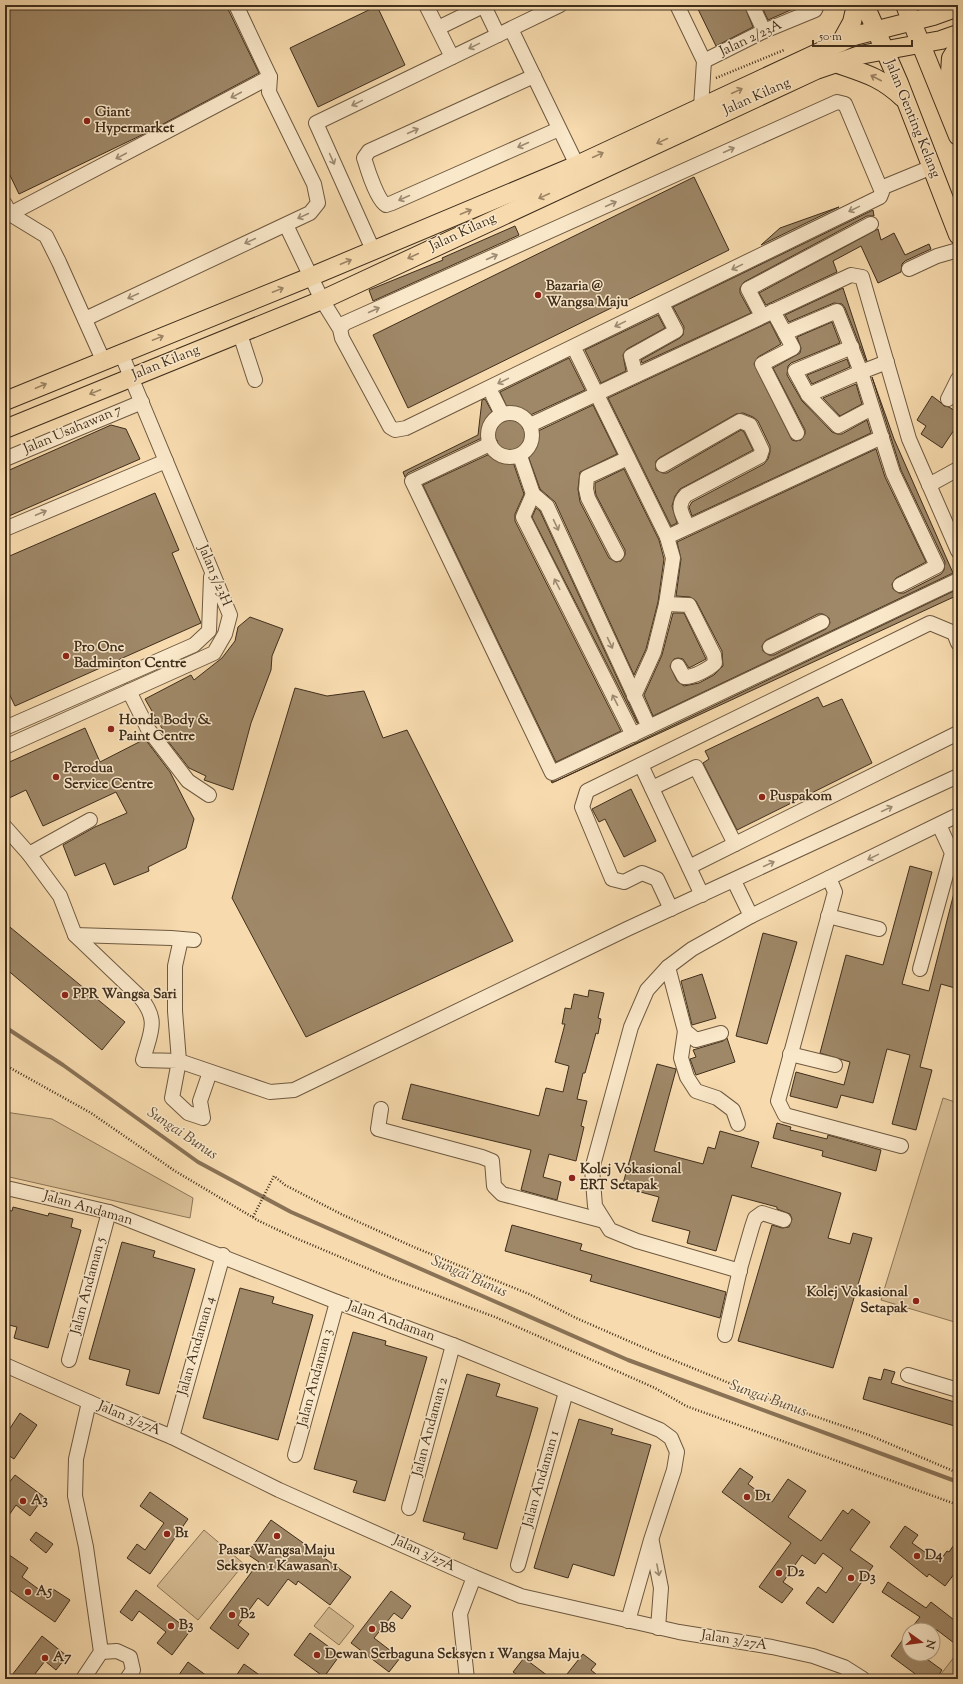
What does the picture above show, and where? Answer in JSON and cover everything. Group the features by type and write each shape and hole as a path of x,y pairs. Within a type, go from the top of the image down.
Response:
{"main road":[{"path":"841,42 852,22 856,5"},
{"name":"Jalan Genting Kelang","path":"865,5 885,50 958,235"},
{"path":"905,5 958,136"},
{"name":"Jalan Kilang","path":"5,401 310,277 577,165 854,36 933,16 958,7"},
{"name":"Jalan Kilang","path":"5,429 322,300 697,124 816,70 860,55 941,40 958,34"},
{"path":"948,110 951,58 958,47"},
{"path":"835,63 872,75 893,89 906,102"}],"street":[{"path":"85,319 286,225 310,213 318,203 314,184 269,92 270,77 236,5"},
{"path":"426,5 452,57"},
{"path":"438,28 485,5 534,76 577,165"},
{"path":"373,250 316,123 558,5"},
{"path":"677,5 704,61 701,107"},
{"path":"752,5 764,31"},
{"name":"Jalan 2/23A","path":"704,61 764,31 815,10 817,5"},
{"path":"534,76 369,151 364,158 382,203 386,205 392,204 559,129"},
{"path":"103,360 46,236 7,209 270,77"},
{"path":"286,225 310,277 340,329 342,338 390,426 395,430 406,428 880,197 882,192 845,104 837,102 345,324 340,329"},
{"path":"880,188 932,167"},
{"path":"797,432 762,364 793,348 785,333 748,289 871,224"},
{"path":"909,269 937,256 958,250"},
{"path":"530,425 636,374 851,275 862,277 909,440 958,551"},
{"path":"636,374 631,356 676,331 665,310"},
{"path":"785,333 837,311 861,372 893,473 937,566 900,584"},
{"path":"240,334 255,380"},
{"path":"852,347 795,372 808,395 838,426 872,408"},
{"name":"Jalan 5/23H","path":"6,743 214,653 225,634 230,615 121,353"},
{"path":"577,354 667,537 672,558 666,604 654,652 634,696"},
{"path":"808,395 887,362"},
{"path":"948,399 958,379"},
{"path":"493,396 502,414"},
{"name":"Jalan Usahawan 7","path":"5,459 142,402"},
{"path":"511,413 523,417 530,425 532,436 528,449 520,456 509,457 497,453 490,444 488,433 493,421 502,414 511,413"},
{"path":"663,465 740,421 750,425 762,450 760,456 686,495 681,500 680,506 688,527"},
{"path":"667,537 882,437"},
{"path":"490,444 412,481 552,773 958,580"},
{"path":"520,456 533,494 547,506 649,727"},
{"path":"617,554 588,498 586,489 587,477 628,458"},
{"path":"5,527 166,460"},
{"path":"929,485 958,469"},
{"path":"533,494 523,517 633,735"},
{"path":"5,728 194,645 209,631 211,570"},
{"path":"666,604 689,606 714,655 714,663 711,666 688,677 684,677 678,666"},
{"path":"770,647 822,622"},
{"path":"671,909 657,878 642,873 624,882 612,879 582,807 587,791 930,623 954,633 958,643"},
{"path":"802,632 810,650"},
{"path":"129,691 148,729 188,781 209,795"},
{"path":"689,867 958,733"},
{"path":"641,765 702,895"},
{"path":"652,788 696,766 735,844"},
{"path":"5,828 29,854 60,896 75,935 140,997 148,1007 153,1022 143,1060 179,1061 270,1092 294,1090 671,909 958,776"},
{"path":"740,1271 637,1241 610,1230 595,1206 592,1169 631,1027 647,990 668,967 692,949 751,916 958,815"},
{"path":"29,854 90,820"},
{"path":"920,969 952,854 939,825"},
{"path":"829,878 835,892 778,1101 785,1115 901,1146"},
{"path":"734,881 751,916"},
{"path":"828,916 878,929"},
{"path":"75,935 187,939 175,966 175,1011 179,1061 172,1098 188,1113 202,1118 200,1101 210,1072"},
{"path":"668,967 685,1031 681,1058 687,1077 696,1091 717,1098 733,1110 738,1124"},
{"path":"685,1031 696,1040 721,1033"},
{"path":"790,1054 835,1065"},
{"path":"381,1109 378,1129 492,1161 494,1186 502,1194 604,1221"},
{"name":"Jalan Andaman","path":"5,1190 11,1189 109,1212 223,1255 337,1302 452,1345 660,1430 671,1438 677,1452 674,1470 628,1621"},
{"name":"Jalan Andaman 5","path":"69,1360 109,1212"},
{"path":"725,1335 740,1271 755,1218 762,1212 784,1220"},
{"name":"Jalan Andaman 4","path":"172,1437 223,1255"},
{"name":"Jalan Andaman 3","path":"294,1455 337,1302"},
{"name":"Jalan Andaman 2","path":"409,1508 452,1345"},
{"name":"Jalan 3/27A","path":"5,1365 172,1437 279,1490 353,1521 474,1577 521,1596 658,1628 772,1647 813,1656 844,1667 863,1679"},
{"path":"908,1375 958,1390"},
{"name":"Jalan Andaman 1","path":"518,1565 566,1392"},
{"path":"83,1679 100,1652 86,1547 75,1496 76,1459 89,1402"},
{"name":"Jalan Andaman","path":"652,1540 661,1588 658,1628"},
{"path":"467,1679 460,1614 474,1577"},
{"path":"100,1652 117,1651 130,1658 134,1670 127,1679"}],"path":[{"path":"703,84 789,48"},
{"path":"5,1065 91,1113 175,1171 253,1217 293,1238 390,1278 495,1317 655,1388 686,1406 958,1505"},
{"path":"253,1217 274,1176 286,1185 341,1214 416,1248 529,1294 576,1318 656,1353 785,1406 869,1435 958,1473"}],"shaded area":[{"path":"943,1098 958,1103 958,1323 881,1300"},
{"path":"5,1112 52,1119 193,1198 190,1218 5,1176"},
{"path":"204,1530 244,1564 198,1620 157,1586"},
{"path":"329,1607 354,1626 339,1645 314,1626"},
{"path":"958,1652 958,1679 947,1679 941,1674"}],"building":[{"name":"Giant Hypermarket","path":"5,5 226,5 259,73 148,132 19,194 5,165"},
{"path":"696,5 744,5 753,27 716,46"},
{"path":"761,5 802,5 768,20"},
{"path":"377,6 405,65 318,107 290,48"},
{"path":"694,177 729,250 408,408 373,335"},
{"path":"839,207 761,245 780,228"},
{"path":"873,210 874,216 867,216 744,282 740,288 740,293 751,313 642,363 641,360 683,335 684,327 673,307"},
{"path":"515,226 519,235 373,301 369,290 443,260 442,258"},
{"path":"878,229 881,240 894,233 905,255 929,244 931,249 905,261 902,264 901,272 878,283 861,246 833,261 837,272 766,305 759,293"},
{"path":"843,288 867,361 842,304 834,303 789,322 785,315"},
{"path":"658,315 665,328 627,349 623,355 626,371 601,383 585,350"},
{"path":"770,322 781,344 758,357 754,364 792,440 801,440 805,434 805,430 773,368 800,353 801,348 797,337 832,322 840,343 791,363 788,366 787,375 802,401 832,432 842,434 867,420 871,433 692,516 689,507 692,502 764,464 768,459 770,446 758,421 743,413 736,414 656,461 656,470 667,473 741,430 744,432 753,450 680,489 675,496 672,506 677,523 671,526 608,398"},
{"path":"569,358 585,390 526,417 522,424 523,429 529,433 534,433 593,405 617,454 580,472 578,489 580,502 609,558 616,562 621,561 625,555 625,550 596,495 595,483 624,469 659,540 664,559 658,602 646,649 634,675 555,502 540,489 526,450 521,448 513,451 512,459 524,494 515,514 515,521 621,731 556,762 423,485 494,452 498,445 497,440 491,436 486,436 408,473 405,477 403,472 478,435 482,400 485,399 497,421 506,421 510,414 500,392"},
{"path":"847,359 850,367 812,384 807,375"},
{"path":"872,377 894,439 953,573 653,716 644,695 662,655 673,613 684,613 706,659 689,668 683,659 674,659 670,666 677,681 684,686 699,683 714,675 723,666 722,651 696,601 690,597 676,596 681,559 677,542 876,449 885,477 926,562 896,578 892,584 893,589 899,593 904,593 941,574 944,570 945,562 901,470","holes":["818,614 823,614 829,618 830,623 826,629 774,655 769,655 763,651 762,646 766,640"]},
{"path":"856,384 862,404 840,416 823,398"},
{"path":"932,396 944,406 949,407 958,413 958,424 942,448 921,434 926,426 917,420"},
{"path":"111,425 126,429 140,459 9,516 5,507 5,472"},
{"path":"155,493 179,550 172,553 201,623 15,706 5,685 5,558"},
{"path":"536,508 540,511 638,723 532,517"},
{"path":"958,589 958,595 552,783 551,781 556,781"},
{"path":"250,617 283,629 272,656 271,670 251,723 233,790 204,780 206,776 189,768 160,731 163,730 145,699 191,675 194,680 222,658 235,641 238,627"},
{"path":"295,688 327,696 364,691 383,738 407,730 513,941 306,1037 232,898"},
{"name":"Puspakom","path":"818,697 823,707 842,699 872,763 737,830 703,763 709,759 705,751"},
{"path":"85,728 100,762 145,739 170,772 194,819 186,848 148,867 149,871 114,885 105,863 75,876 63,845 95,827 127,813 116,792 43,826 26,790 5,800 5,764"},
{"path":"631,789 656,841 624,857 605,819 599,822 592,809"},
{"path":"910,866 932,872 902,984 929,991 954,893 958,893 958,978 955,988 941,984 920,1067 932,1070 916,1130 892,1124 910,1055 887,1049 873,1103 841,1095 837,1108 790,1096 796,1072 844,1085 850,1062 820,1053 846,955 883,965"},
{"name":"PPR Wangsa Sari","path":"5,923 125,1022 102,1050 5,968"},
{"path":"763,933 797,942 767,1044 736,1036"},
{"path":"702,974 716,1018 692,1025 681,981"},
{"path":"589,990 604,993 598,1018 601,1019 598,1034 596,1033 585,1073 583,1073 577,1099 587,1101 581,1126 584,1127 576,1161 549,1154 543,1177 561,1182 557,1200 521,1190 531,1150 402,1119 411,1084 539,1116 546,1088 563,1092 569,1066 555,1062 565,1024 562,1024 565,1008 571,1009 574,994 588,997"},
{"path":"727,1038 735,1062 696,1075 690,1059 696,1057 693,1050 723,1041"},
{"path":"657,1064 676,1070 654,1151 703,1164 708,1147 715,1149 720,1131 759,1142 751,1167 841,1193 828,1238 850,1244 853,1233 872,1238 833,1368 738,1341 772,1225 782,1228 789,1227 792,1219 790,1214 777,1209 777,1207 732,1195 716,1251 687,1243 690,1231 652,1221 659,1197 622,1187"},
{"path":"777,1123 791,1127 790,1130 827,1139 828,1135 881,1150 876,1171 822,1156 823,1151 773,1138"},
{"path":"13,1207 48,1216 49,1213 73,1219 71,1227 81,1230 48,1348 14,1338 17,1327 5,1324 5,1217 7,1210 12,1211"},
{"path":"512,1225 582,1244 580,1250 726,1292 720,1318 590,1281 592,1275 505,1251"},
{"path":"122,1242 155,1251 153,1257 195,1269 159,1394 126,1385 130,1370 89,1359"},
{"path":"240,1288 274,1297 272,1303 313,1315 278,1440 203,1418"},
{"path":"353,1332 386,1341 385,1345 427,1357 385,1501 353,1492 357,1481 314,1469"},
{"path":"884,1369 895,1372 891,1383 958,1403 958,1427 863,1399 869,1377 881,1380"},
{"path":"467,1374 500,1384 496,1396 538,1408 497,1549 463,1539 465,1533 423,1521"},
{"path":"20,1413 37,1425 14,1459 5,1453 5,1436"},
{"path":"579,1419 613,1429 611,1434 651,1445 614,1576 573,1564 568,1578 534,1568"},
{"path":"740,1468 753,1477 748,1484 772,1502 788,1479 806,1491 788,1517 821,1541 843,1510 848,1514 852,1509 870,1522 850,1550 873,1566 833,1623 806,1603 818,1587 826,1593 843,1568 823,1553 815,1564 802,1555 783,1582 793,1589 782,1603 759,1587 791,1543 722,1492"},
{"name":"A3","path":"15,1475 44,1497 30,1516 16,1505 5,1521 5,1488"},
{"name":"B1","path":"150,1492 188,1519 150,1574 127,1558 137,1544 145,1550 164,1523 140,1506"},
{"path":"271,1520 351,1577 330,1605 298,1581 296,1585 288,1579 268,1606 258,1598 238,1625 249,1634 238,1649 210,1628 259,1562 247,1554"},
{"name":"D4","path":"905,1526 918,1535 912,1543 939,1562 947,1551 949,1552 958,1539 958,1569 945,1586 929,1574 927,1577 890,1547"},
{"path":"36,1532 53,1544 46,1553 30,1540"},
{"name":"A5","path":"5,1552 28,1568 22,1577 48,1596 53,1589 70,1600 55,1622 5,1587"},
{"path":"888,1582 926,1608 931,1602 958,1623 958,1646 941,1633 941,1622 916,1622 920,1617 882,1592"},
{"name":"B3","path":"136,1590 190,1631 172,1655 157,1643 166,1632 139,1611 132,1621 120,1612"},
{"name":"B8","path":"391,1591 411,1606 402,1619 394,1613 374,1638 400,1658 389,1672 351,1643"},
{"name":"Dewan Serbaguna Seksyen 1 Wangsa Maju","path":"310,1633 340,1655 324,1677 294,1655"},
{"name":"A7","path":"42,1636 67,1656 56,1670 45,1661 31,1679 9,1679"},
{"path":"901,1642 901,1662 931,1662 942,1670 936,1679 922,1679 891,1656"},
{"path":"583,1654 596,1664 591,1670 602,1679 563,1679"},
{"path":"524,1658 552,1679 523,1679 513,1672"},
{"path":"188,1662 211,1679 176,1679"},
{"path":"244,1664 265,1679 234,1679"}],"waterway":[{"name":"Sungai Bunus","path":"5,1027 63,1065 198,1162 291,1212 628,1360 958,1482"}],"place":[{"name":"Giant Hypermarket","path":"87,121"},
{"name":"Bazaria @ Wangsa Maju","path":"538,295"},
{"name":"Pro One Badminton Centre","path":"66,656"},
{"name":"Honda Body & Paint Centre","path":"111,729"},
{"name":"Perodua Service Centre","path":"56,777"},
{"name":"Puspakom","path":"762,797"},
{"name":"PPR Wangsa Sari","path":"65,995"},
{"name":"Kolej Vokasional ERT Setapak","path":"572,1178"},
{"name":"Kolej Vokasional Setapak","path":"916,1301"},
{"name":"D1","path":"747,1497"},
{"name":"A3","path":"23,1501"},
{"name":"B1","path":"167,1534"},
{"name":"Pasar Wangsa Maju Seksyen 1 Kawasan 1","path":"277,1536"},
{"name":"D4","path":"917,1556"},
{"name":"D2","path":"779,1573"},
{"name":"D3","path":"851,1578"},
{"name":"A5","path":"28,1592"},
{"name":"B2","path":"232,1615"},
{"name":"B3","path":"171,1626"},
{"name":"B8","path":"372,1629"},
{"name":"Dewan Serbaguna Seksyen 1 Wangsa Maju","path":"317,1655"},
{"name":"A7","path":"45,1658"}]}
